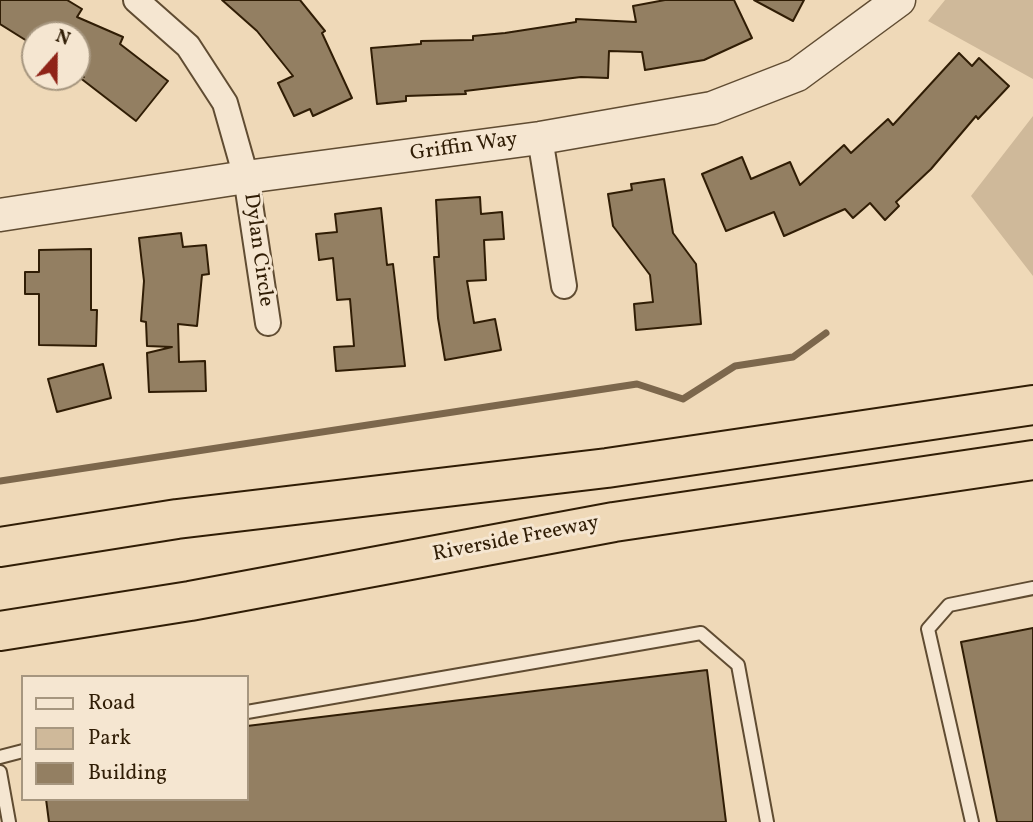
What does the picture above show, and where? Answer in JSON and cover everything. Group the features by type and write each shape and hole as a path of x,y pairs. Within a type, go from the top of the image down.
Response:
{"highway":[{"path":"0,547 177,519 607,468 1033,405"},
{"name":"Riverside Freeway","path":"0,631 190,601 614,522 1033,460"}],"street":[{"name":"Dylan Circle","path":"136,0 188,46 225,103 246,177 268,323"},
{"name":"Griffin Way","path":"0,215 246,177 540,138 712,108 797,75 899,0"},
{"path":"540,138 564,286"}],"lane":[{"path":"972,822 928,629 949,605 1033,588"},
{"path":"248,712 701,633 738,665 767,822"},
{"path":"0,757 21,752"},
{"path":"0,772 9,822"}],"green space":[{"path":"945,0 1033,0 1033,79 928,21"},
{"path":"1033,116 1033,276 971,196"}],"building":[{"path":"0,0 67,0 82,9 77,17 86,21 21,21 21,37 0,24"},
{"path":"222,0 300,0 325,31 322,33 352,98 313,116 310,109 294,116 278,83 293,76 257,31"},
{"path":"665,0 734,0 752,38 704,60 645,70 642,52 609,51 608,78 581,77 465,91 466,94 406,96 406,101 377,104 371,48 421,44 421,41 473,40 473,36 576,22 576,19 636,22 633,6"},
{"path":"754,0 804,0 793,21"},
{"path":"91,23 123,37 120,44 168,81 136,121 91,86"},
{"path":"959,53 972,66 979,58 1009,86 978,119 976,116 931,169 896,202 899,206 885,220 870,203 853,218 845,209 784,236 774,212 726,231 702,174 742,157 751,179 790,162 800,185 844,145 851,153 888,119 893,125"},
{"path":"664,179 673,233 696,264 701,324 636,330 634,304 653,302 650,275 613,226 608,194 632,190 631,184"},
{"path":"480,197 481,214 502,212 504,239 484,240 486,280 467,281 474,323 495,319 501,350 445,360 438,318 434,257 439,257 436,200"},
{"path":"381,208 387,265 393,264 405,366 336,371 334,347 354,346 350,299 337,300 333,258 319,260 316,234 337,232 335,214"},
{"path":"181,233 183,247 206,245 209,274 202,275 197,326 178,324 179,362 205,361 206,391 149,392 147,353 172,347 147,346 146,322 141,321 144,281 139,238"},
{"path":"91,249 91,310 97,310 96,346 39,345 39,294 25,294 25,272 39,272 39,250"},
{"path":"103,364 111,398 57,412 48,379"},
{"path":"1033,628 1033,822 997,822 961,642"},
{"path":"707,670 726,822 49,822 46,801 248,801 248,726"}],"waterway":[{"path":"0,481 637,384 683,399 735,366 793,357 826,333"}]}
